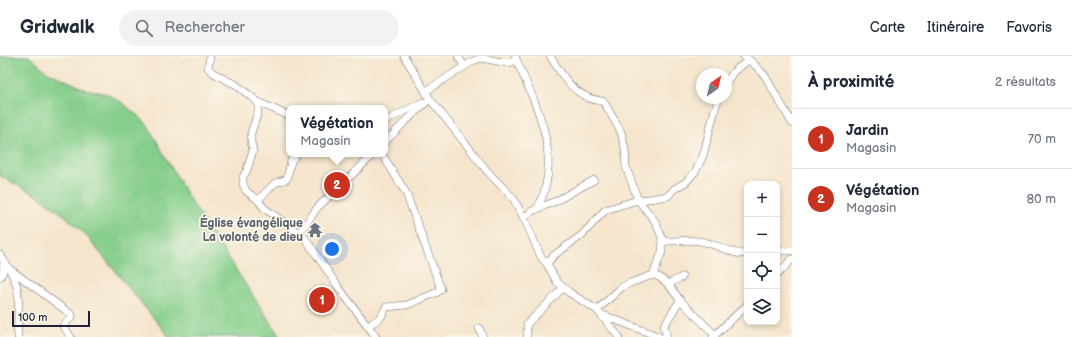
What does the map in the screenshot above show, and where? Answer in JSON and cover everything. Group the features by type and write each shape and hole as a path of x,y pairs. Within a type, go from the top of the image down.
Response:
{"street":[{"path":"210,56 208,68 212,72 235,84 258,102 286,115"},
{"path":"404,56 426,91 429,100 488,172 513,198 524,218 541,257 562,288 599,312 629,326 657,336 680,300"},
{"path":"458,56 464,66"},
{"path":"550,56 572,86 579,92 590,98 600,100 607,106 612,119 621,132 625,148 626,168 638,200 655,221 662,241 662,252 654,275"},
{"path":"426,91 473,60 481,58 508,63 512,62 516,57 530,91 547,141 548,174 546,187 537,209"},
{"path":"732,74 746,58 756,65 765,76 792,123"},
{"path":"388,120 429,100"},
{"path":"388,139 429,100"},
{"path":"258,102 258,112 251,137 253,150 247,170 243,177 243,184 246,191 258,200 269,212 305,238 343,294 376,337"},
{"path":"547,264 553,256 582,235 605,210 638,200 668,196 674,189 686,182 695,172 703,156 716,104"},
{"path":"258,200 275,183 287,179 291,161 294,157"},
{"path":"299,233 318,207 371,157"},
{"path":"368,326 381,318 386,307 407,305 438,292 441,289 406,193 383,157"},
{"path":"524,218 532,211 556,201 594,180"},
{"path":"662,241 698,241 739,254 744,254"},
{"path":"780,251 792,251"},
{"path":"2,258 11,270 18,288 18,337"},
{"path":"0,276 3,272 2,258"},
{"path":"780,272 792,259"},
{"path":"11,270 72,315 72,317 63,326 71,337"},
{"path":"599,312 626,285 654,275 668,284 680,300 714,336 744,308"},
{"path":"668,284 682,277"},
{"path":"527,337 527,324 562,288"},
{"path":"599,312 619,337"},
{"path":"664,326 667,337"},
{"path":"478,328 483,337"}],"green space":[{"path":"0,56 29,56 46,71 85,89 107,94 124,104 147,124 187,195 280,337 169,337 84,233 64,215 38,196 0,176"}],"place":[{"name":"Végétation","path":"337,185"},
{"name":"Église évangélique La volonté de dieu","path":"315,230"},
{"name":"Jardin","path":"322,300"}]}
